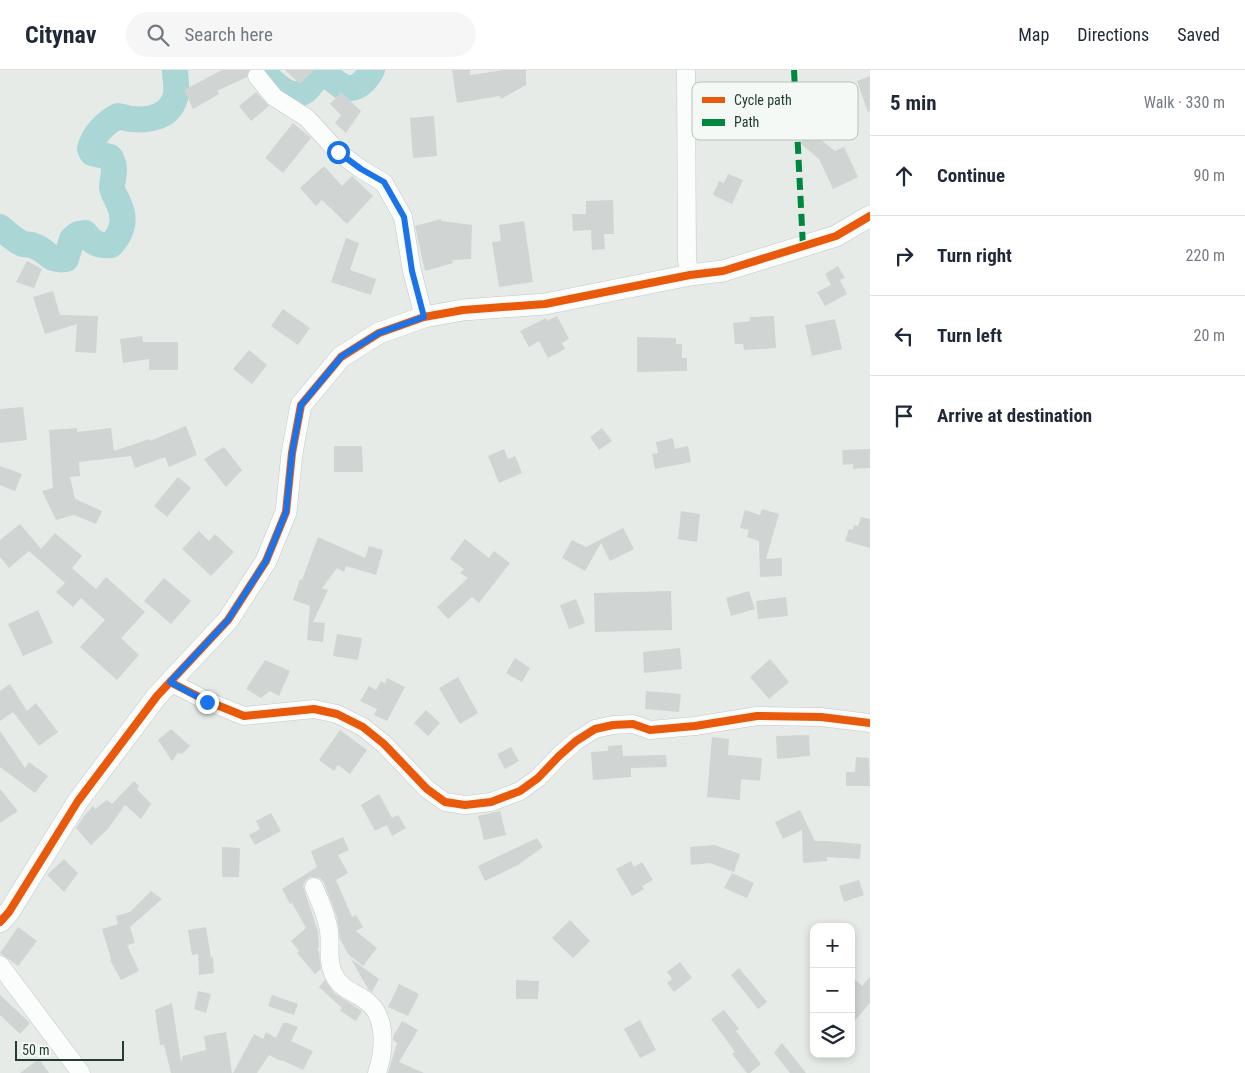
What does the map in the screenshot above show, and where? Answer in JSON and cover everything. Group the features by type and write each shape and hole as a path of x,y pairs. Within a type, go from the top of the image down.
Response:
{"street":[{"path":"686,70 687,260 690,275"},
{"path":"257,76 274,97 307,118 338,152 361,169 384,182 404,217 412,271 424,317"},
{"path":"0,922 9,912 78,801 157,696 228,620 266,561 286,512 292,453 301,405 342,356 379,333 424,317 463,310 545,304 690,275 723,271 836,236 870,216"},
{"path":"170,682 207,702 244,716 314,709 337,714 363,726 384,744 427,789 445,802 465,805 491,802 520,791 538,778 576,741 595,729 613,725 633,724 650,730 658,730 757,716 820,717 870,722"},
{"path":"314,887 329,931 332,971 341,986 371,1004 380,1018 382,1034 381,1062 377,1073"},
{"path":"0,965 81,1073"}],"building":[{"path":"222,70 249,70 247,77 217,91 219,94 193,109 184,90"},
{"path":"285,70 314,70 300,84"},
{"path":"452,70 470,70 470,75 504,70 526,70 526,85 501,99 500,96 457,103"},
{"path":"870,76 870,111 868,112 858,82"},
{"path":"256,92 269,106 251,121 239,106"},
{"path":"341,92 361,111 346,133 335,123 341,115 330,104"},
{"path":"434,116 437,156 413,158 410,118"},
{"path":"293,123 311,138 283,173 265,158"},
{"path":"802,140 821,140 835,151 844,147 858,177 833,189 819,159 800,143"},
{"path":"324,166 342,186 352,176 373,196 347,224 322,200 316,206 300,188"},
{"path":"728,174 743,180 732,204 713,195 719,181 724,183"},
{"path":"613,200 614,234 604,234 605,249 592,250 591,230 573,231 572,214 586,214 586,201"},
{"path":"441,219 442,221 472,225 471,259 452,260 453,263 425,271 415,226"},
{"path":"524,221 533,282 499,287 492,242 501,241 499,225"},
{"path":"346,238 359,243 350,270 376,279 371,295 331,282"},
{"path":"27,261 42,269 34,288 16,282"},
{"path":"838,266 845,278 840,280 847,294 825,306 817,292 831,285 825,274"},
{"path":"53,291 60,315 98,316 96,353 75,352 77,324 45,334 33,297"},
{"path":"283,309 310,328 298,345 271,326"},
{"path":"557,316 569,339 562,343 565,349 548,358 539,341 529,347 520,331 546,318 547,321"},
{"path":"774,316 776,348 744,350 743,344 735,344 733,323 750,321 750,317"},
{"path":"835,319 842,349 812,356 805,325"},
{"path":"142,336 143,342 178,342 178,370 149,370 149,359 123,363 120,339"},
{"path":"637,337 676,338 676,344 682,344 682,358 687,358 687,371 637,372"},
{"path":"249,350 267,365 252,384 233,369"},
{"path":"23,407 27,440 0,443 0,409"},
{"path":"186,426 197,455 169,467 165,457 135,468 131,456 79,462 80,476 70,477 75,499 102,511 96,524 74,515 56,520 42,491 53,488 49,430 77,428 77,432 111,428 114,451 149,439 150,441"},
{"path":"602,428 612,441 599,450 590,437"},
{"path":"673,438 675,449 688,446 691,462 655,469 652,454 658,453 656,442"},
{"path":"334,446 362,446 363,472 334,472"},
{"path":"224,447 242,470 226,487 204,459"},
{"path":"504,449 508,459 515,456 522,473 499,483 488,456"},
{"path":"870,449 870,468 853,469 853,464 843,465 842,450"},
{"path":"0,466 22,474 15,491 0,485"},
{"path":"178,477 191,488 167,517 154,506"},
{"path":"762,509 779,514 766,559 782,558 782,576 760,577 759,541 747,537 749,530 740,528 745,510 760,515"},
{"path":"681,511 700,514 697,542 678,539"},
{"path":"861,517 870,519 870,548 845,541 849,529 853,530 854,525 858,526"},
{"path":"20,524 41,549 55,533 82,556 72,568 96,589 106,577 145,612 121,638 139,655 117,680 80,647 105,620 81,598 73,607 56,592 65,583 29,551 9,568 0,557 0,540"},
{"path":"623,528 634,549 610,561 601,543 585,571 562,558 572,540 586,547"},
{"path":"199,531 209,541 215,534 234,552 211,576 182,549"},
{"path":"318,537 365,558 369,546 383,550 376,575 346,566 344,572 337,568 322,588 328,590 313,622 325,623 323,642 307,640 310,606 293,600"},
{"path":"465,539 489,558 494,551 510,563 479,603 472,597 448,619 437,607 468,578 460,573 464,569 450,559"},
{"path":"164,578 191,601 171,624 144,601"},
{"path":"671,591 672,630 595,632 594,593"},
{"path":"749,591 755,609 731,616 726,598"},
{"path":"786,597 788,616 758,619 756,601"},
{"path":"576,599 585,623 569,629 560,605"},
{"path":"38,610 53,643 23,656 8,624"},
{"path":"337,634 362,638 358,660 333,656"},
{"path":"680,648 682,669 644,673 643,652"},
{"path":"515,658 530,668 522,682 506,673"},
{"path":"770,659 789,682 769,699 750,677"},
{"path":"265,660 290,671 279,696 270,691 261,698 246,689"},
{"path":"458,677 478,713 460,724 439,688"},
{"path":"387,678 405,687 387,721 374,715 377,709 360,701 369,686 376,690 381,681 385,683"},
{"path":"10,684 27,711 36,703 58,732 39,746 13,712 0,721 0,691"},
{"path":"646,691 681,694 679,712 645,709"},
{"path":"426,710 440,723 428,736 414,723"},
{"path":"171,729 190,746 182,754 178,753 172,761 158,740"},
{"path":"340,730 367,750 350,774 338,765 334,771 319,760"},
{"path":"0,731 25,768 29,762 48,776 35,793 0,767"},
{"path":"809,735 810,756 777,759 776,736"},
{"path":"712,737 729,739 728,755 762,758 760,781 741,779 740,800 707,797"},
{"path":"622,745 623,756 666,755 667,767 631,768 631,777 593,780 591,752 608,751 608,746"},
{"path":"511,747 519,761 505,769 497,754"},
{"path":"856,757 869,758 870,786 846,786 846,772 855,772"},
{"path":"134,781 139,786 137,789 151,804 141,819 125,805 108,829 91,845 76,828 84,816 93,806 95,809 107,800 112,804"},
{"path":"0,789 18,811 0,823"},
{"path":"379,794 392,818 398,815 406,828 392,836 387,825 375,831 361,805"},
{"path":"800,810 815,841 861,844 860,859 827,857 827,861 803,863 802,830 783,839 775,822"},
{"path":"500,811 506,835 484,840 478,816"},
{"path":"271,813 281,831 255,845 249,835 260,829 256,821"},
{"path":"343,837 349,850 338,855 348,873 336,880 352,917 356,915 363,927 356,931 377,948 363,966 348,954 340,939 337,917 324,883 320,878 310,877 303,886 318,932 319,947 317,949 321,969 315,974 297,953 299,951 291,941 306,928 282,889 317,867 311,851"},
{"path":"537,838 543,847 518,865 485,881 478,866"},
{"path":"714,845 740,854 734,872 710,863 691,865 690,847"},
{"path":"222,847 240,848 239,877 222,877"},
{"path":"64,859 78,873 64,892 47,875"},
{"path":"631,861 634,867 642,862 653,880 642,886 644,889 632,896 616,869"},
{"path":"732,873 754,883 747,898 724,888"},
{"path":"859,880 864,895 844,902 839,886"},
{"path":"151,891 162,899 130,927 135,943 127,945 139,971 121,980 110,960 102,929 118,924 116,916 130,912"},
{"path":"570,920 590,941 573,958 552,938"},
{"path":"18,927 37,941 18,966 0,953"},
{"path":"206,927 211,958 213,957 214,973 199,975 198,954 192,955 188,930"},
{"path":"351,959 379,979 372,992 368,989"},
{"path":"680,962 692,978 674,992 667,983 672,979 667,972"},
{"path":"739,968 767,1002 758,1009 731,975"},
{"path":"870,977 870,1003 855,1020 855,980 862,986"},
{"path":"325,980 334,993 362,1011 356,1021 340,1011 342,1008 319,987"},
{"path":"516,980 539,981 538,999 516,999"},
{"path":"399,984 419,994 408,1016 388,1007"},
{"path":"198,991 211,994 206,1013 194,1009"},
{"path":"0,995 30,1023 20,1034 0,1015"},
{"path":"272,995 298,1004 294,1015 268,1006"},
{"path":"172,1003 181,1062 183,1056 206,1050 204,1036 226,1032 232,1073 171,1073 164,1045 160,1045 155,1010"},
{"path":"724,1010 739,1029 736,1031 761,1064 750,1073 747,1073 732,1054 735,1052 711,1019"},
{"path":"640,1020 656,1050 640,1058 624,1029"},
{"path":"402,1021 418,1030 399,1062 424,1073 388,1073 397,1043 393,1040 393,1037"},
{"path":"283,1023 298,1027 291,1041 313,1051 303,1070 269,1055 257,1073 233,1073 254,1034 263,1039 266,1032 276,1038"},
{"path":"782,1043 806,1073 790,1073 774,1053"},
{"path":"39,1059 49,1073 20,1073"}],"waterway":[{"path":"0,227 20,242 39,248 55,259 66,259 72,239 78,234 85,233 96,243 111,245 121,230 122,225 122,214 112,189 113,165 110,157 92,153 90,149 100,130 118,116 143,119 159,116 166,112 176,95 175,70"},
{"path":"262,70 281,88 293,94 305,91 321,73 342,86 353,88 365,80 372,70"}],"marked path":[{"path":"794,70 795,82"},
{"path":"798,140 803,247"}],"cycle path":[{"path":"0,922 9,912 78,801 157,696 228,620 266,561 286,512 292,453 301,405 341,357 379,333 424,317 463,310 545,304 690,275 723,271 836,236 870,216"},
{"path":"170,682 207,701 244,716 314,709 337,714 363,727 384,744 427,789 445,802 465,805 491,802 520,791 538,778 576,741 595,729 613,725 633,724 650,730 695,726 757,716 821,717 870,723"}],"route":[{"path":"207,702 170,682 228,620 266,561 286,512 292,453 301,405 342,356 379,333 424,317 412,271 404,217 384,182 361,169 338,152"}]}
